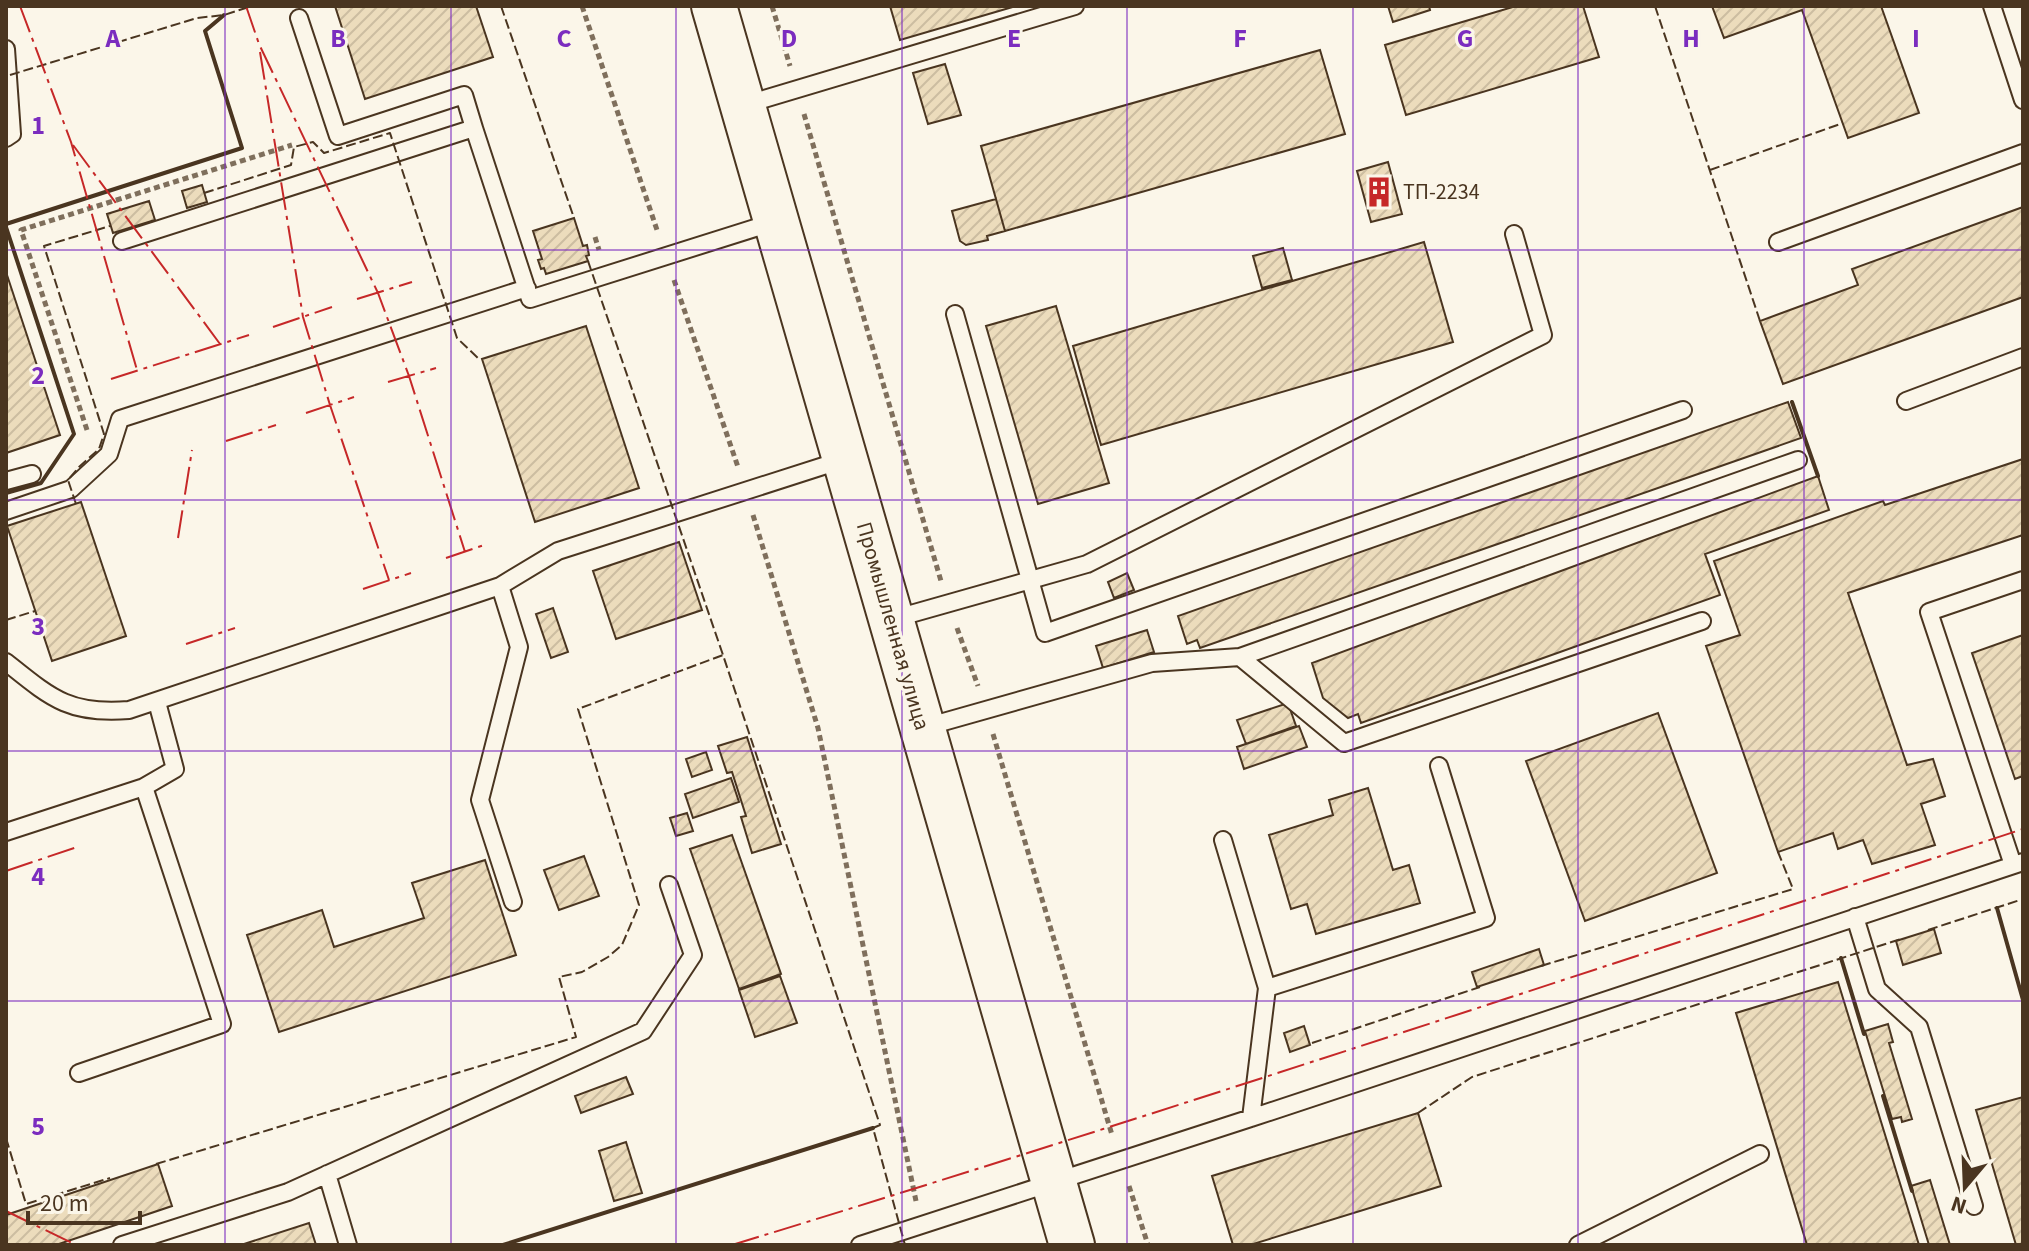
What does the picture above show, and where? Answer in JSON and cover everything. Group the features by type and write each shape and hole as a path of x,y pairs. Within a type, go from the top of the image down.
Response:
{"street":[{"name":"Промышленная улица","path":"714,6 1072,1245"}],"lane":[{"path":"743,105 1075,6"},
{"path":"1992,6 2023,100"},
{"path":"299,18 338,136 464,95 530,299 776,222"},
{"path":"6,49 12,134 6,138"},
{"path":"122,241 474,128"},
{"path":"1778,242 2023,153"},
{"path":"891,619 1087,564 1543,335 1514,234"},
{"path":"6,511 71,489 109,454 120,419 527,288"},
{"path":"955,314 1045,633 1683,410"},
{"path":"1906,401 2023,357"},
{"path":"6,662 43,692 81,710 129,710 500,586 558,551 845,459"},
{"path":"922,728 1152,663 1240,657 1798,460"},
{"path":"6,481 32,474"},
{"path":"860,1245 2018,863 1929,612 2023,580"},
{"path":"500,586 519,647 480,800 513,902"},
{"path":"1240,657 1344,743 1702,621"},
{"path":"6,832 144,787 175,769 157,702"},
{"path":"1267,988 1486,918 1439,766"},
{"path":"79,1073 222,1024 144,787"},
{"path":"1223,840 1267,988 1251,1118"},
{"path":"122,1245 288,1192 643,1031 693,955 669,885"},
{"path":"1855,917 1877,989 1919,1027 1974,1206"},
{"path":"1578,1245 1760,1154"},
{"path":"327,1174 348,1245"}],"path":[{"path":"582,6 745,490 818,728 921,1226"},
{"path":"91,442 21,230 292,145"}],"building":[{"path":"335,6 476,6 493,57 365,99"},
{"path":"890,6 1016,6 900,40"},
{"path":"1388,6 1429,6 1430,10 1393,22"},
{"path":"1516,6 1583,6 1599,57 1406,115 1385,45"},
{"path":"1712,6 1881,6 1919,113 1848,138 1802,10 1724,38"},
{"path":"1320,50 1345,134 1005,231 981,146"},
{"path":"945,64 961,115 928,124 913,73"},
{"name":"ТП-2234","path":"1388,162 1402,214 1371,222 1357,171"},
{"path":"202,185 207,202 187,208 182,191"},
{"path":"996,199 1005,231 987,236 988,240 966,245 960,241 952,211"},
{"path":"149,201 155,220 113,233 107,214"},
{"path":"2023,207 2023,297 1783,384 1760,321 1858,285 1852,269"},
{"path":"574,218 583,246 587,245 588,261 546,274 538,260 542,259 533,231"},
{"path":"1424,242 1453,342 1101,445 1073,346"},
{"path":"1283,248 1292,280 1262,288 1253,256"},
{"path":"6,272 60,435 6,453"},
{"path":"1056,306 1109,483 1038,504 986,326"},
{"path":"586,326 639,488 535,522 482,359"},
{"path":"1788,402 1801,438 1200,648 1197,640 1187,644 1178,616"},
{"path":"2023,459 2023,535 1848,593 1907,765 1933,759 1945,796 1921,804 1935,845 1872,864 1863,840 1838,849 1833,833 1778,852 1706,646 1740,635 1714,561 1883,501 1885,505"},
{"path":"1818,476 1829,510 1705,554 1720,595 1361,723 1358,714 1348,718 1323,698 1312,663"},
{"path":"81,502 126,636 52,661 7,526"},
{"path":"679,542 702,610 616,639 593,571"},
{"path":"1127,573 1134,590 1114,598 1108,582"},
{"path":"553,608 568,652 551,658 536,614"},
{"path":"1147,630 1154,652 1103,668 1096,646"},
{"path":"2023,635 2023,776 2015,779 1972,653"},
{"path":"1288,703 1296,726 1246,744 1237,720"},
{"path":"1658,713 1717,873 1585,921 1526,761"},
{"path":"1299,726 1307,747 1244,769 1237,747"},
{"path":"747,737 781,844 752,853 741,817 746,816 732,772 727,773 718,746"},
{"path":"706,752 712,770 692,777 686,759"},
{"path":"731,778 739,802 693,818 685,794"},
{"path":"1368,788 1393,870 1409,865 1420,903 1316,934 1307,904 1291,909 1269,835 1333,815 1329,800"},
{"path":"687,813 693,831 676,836 670,818"},
{"path":"732,835 781,974 739,989 690,849"},
{"path":"584,856 599,896 559,910 544,870"},
{"path":"485,860 516,955 279,1032 247,935 322,910 334,947 424,918 412,883"},
{"path":"1934,929 1941,953 1903,965 1896,941"},
{"path":"1539,949 1544,965 1477,987 1472,972"},
{"path":"780,976 797,1023 755,1037 739,990"},
{"path":"1838,982 1919,1245 1807,1245 1736,1013"},
{"path":"1888,1024 1893,1042 1889,1043 1912,1119 1902,1122 1901,1117 1892,1119 1865,1031"},
{"path":"1304,1026 1310,1045 1290,1052 1284,1033"},
{"path":"626,1077 633,1094 581,1113 575,1096"},
{"path":"2023,1097 2023,1245 2016,1245 1976,1110"},
{"path":"1418,1113 1441,1186 1250,1245 1233,1245 1212,1176"},
{"path":"626,1142 642,1193 614,1201 599,1151"},
{"path":"158,1164 172,1206 56,1245 6,1245 6,1215"},
{"path":"1930,1180 1950,1245 1929,1245 1911,1186"},
{"path":"309,1223 316,1245 241,1245"}],"fence":[{"path":"10,75 197,18 224,15 252,6"},
{"path":"501,6 574,218"},
{"path":"1655,6 1760,321"},
{"path":"1710,170 1843,123"},
{"path":"204,193 291,165 294,147 313,142 324,153 390,133 457,338 479,359"},
{"path":"76,504 68,480 99,449 104,434 44,246 110,226"},
{"path":"588,261 880,1125 873,1128 905,1245"},
{"path":"6,620 35,611"},
{"path":"156,1164 576,1037 559,977 582,972 622,945 639,905 578,709 723,655"},
{"path":"1541,966 1793,889 1778,852"},
{"path":"1928,930 2023,899"},
{"path":"1418,1113 1472,1077 1901,939"},
{"path":"1312,1043 1480,987"},
{"path":"6,1138 26,1204 110,1178"}],"wall":[{"path":"6,224 242,148 205,31 224,15"},
{"path":"6,227 74,434 41,483 6,493"},
{"path":"1792,402 1818,476"},
{"path":"1997,908 2023,1000"},
{"path":"1841,958 1864,1034"},
{"path":"1883,1096 1912,1191"},
{"path":"503,1245 873,1128"}],"power":[{"path":"20,6 71,142 137,370"},
{"path":"246,6 259,44 378,293 409,376 465,552"},
{"path":"260,52 303,317 389,580"},
{"path":"73,145 220,344"},
{"path":"357,299 412,282"},
{"path":"273,327 332,307"},
{"path":"111,379 249,335"},
{"path":"388,382 436,368"},
{"path":"306,413 354,397"},
{"path":"226,441 276,425"},
{"path":"178,538 192,450"},
{"path":"446,558 484,545"},
{"path":"363,589 411,573"},
{"path":"186,644 235,628"},
{"path":"732,1245 1217,1093 2023,829"},
{"path":"6,871 77,847"},
{"path":"6,1211 76,1245"}],"place":[{"name":"ТП-2234","path":"1379,192"}]}
